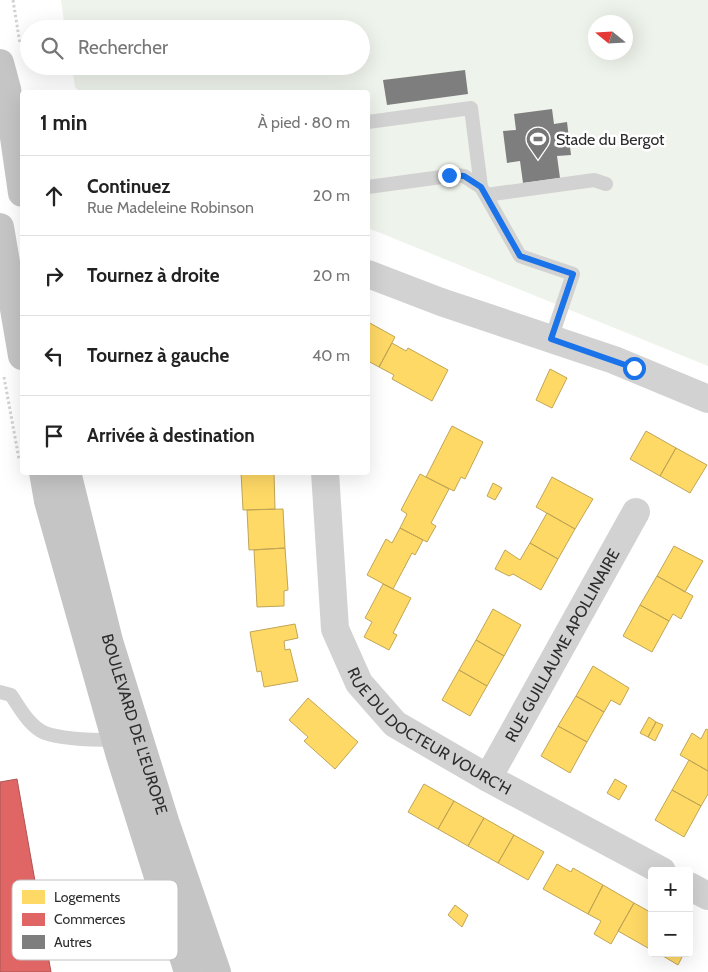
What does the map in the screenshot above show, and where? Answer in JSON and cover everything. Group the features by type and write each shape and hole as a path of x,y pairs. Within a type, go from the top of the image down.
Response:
{"main road":[{"path":"0,62 15,94 20,159"},
{"path":"0,228 20,344"},
{"name":"BOULEVARD DE L'EUROPE","path":"44,475 48,501 115,740 159,880"},
{"name":"BOULEVARD DE L'EUROPE","path":"68,475 109,641 165,821 217,972"},
{"name":"BOULEVARD DE L'EUROPE","path":"178,940 188,972"}],"street":[{"path":"370,275 441,302 634,368 708,399"},
{"name":"RUE DU DOCTEUR VOURC'H","path":"325,475 335,630 359,683 395,724 488,778 655,867"},
{"path":"327,500 340,475"},
{"name":"RUE GUILLAUME APOLLINAIRE","path":"488,778 636,512"}],"lane":[{"path":"370,122 471,108 484,191 520,256 573,274 551,339"},
{"path":"370,187 456,175 464,176 484,191 594,180 606,184"},
{"path":"0,692 11,695 24,716 44,732 94,740 115,740"}],"shaded area":[{"name":"Stade du Bergot","path":"61,0 708,0 708,366 370,229 370,90 78,90 75,87 73,75 370,75 370,20 64,20"}],"building: Logements":[{"path":"370,323 395,337 379,367 370,362"},
{"path":"392,343 406,351 408,348 448,370 432,401 392,379 394,375 379,367"},
{"path":"550,369 567,378 552,408 536,400"},
{"path":"452,426 483,442 465,479 461,477 454,491 426,477"},
{"path":"646,431 676,448 660,476 630,459"},
{"path":"676,448 707,465 690,493 660,476"},
{"path":"420,474 449,489 431,523 436,526 427,542 400,528 407,514 401,510"},
{"path":"241,475 274,475 275,509 243,510"},
{"path":"552,477 593,499 575,529 536,507"},
{"path":"493,483 502,488 495,500 487,496"},
{"path":"283,509 285,548 249,550 247,510"},
{"path":"547,513 575,529 558,559 530,543"},
{"path":"400,528 423,540 415,555 412,553 393,589 367,575 386,539 392,543"},
{"path":"530,543 558,559 541,590 513,574 509,576 495,569 505,550 520,560"},
{"path":"674,546 703,561 685,592 657,576"},
{"path":"285,548 288,590 284,591 284,606 257,607 254,550"},
{"path":"657,576 693,596 681,619 673,614 669,621 640,605"},
{"path":"383,584 411,598 393,633 397,635 389,650 364,637 372,622 365,618"},
{"path":"640,605 669,621 652,652 623,636"},
{"path":"493,609 521,625 504,656 476,640"},
{"path":"295,624 298,638 284,641 285,650 290,649 298,681 264,687 261,671 257,672 250,632"},
{"path":"476,640 504,656 487,686 459,670"},
{"path":"593,666 629,688 620,705 611,700 604,712 576,696"},
{"path":"459,670 487,686 470,716 442,700"},
{"path":"576,696 604,712 587,742 558,726"},
{"path":"308,698 358,742 335,769 304,741 308,737 289,720"},
{"path":"649,717 656,722 648,737 640,733"},
{"path":"656,722 663,725 655,741 648,737"},
{"path":"558,726 587,742 570,773 541,756"},
{"path":"706,729 708,730 708,771 680,755 692,733 701,739"},
{"path":"689,760 708,771 708,794 701,806 672,790"},
{"path":"615,779 627,786 619,800 607,793"},
{"path":"424,784 454,801 438,829 408,812"},
{"path":"672,790 701,806 684,837 655,820"},
{"path":"454,801 484,818 468,846 438,829"},
{"path":"484,818 514,835 498,863 468,846"},
{"path":"514,835 544,852 528,880 498,863"},
{"path":"557,864 571,872 573,868 603,885 588,914 543,889"},
{"path":"603,885 634,903 611,944 594,934 601,921 588,914"},
{"path":"634,903 648,911 648,948 618,931"},
{"path":"455,905 468,915 462,927 448,915"},
{"path":"665,957 682,957 678,965"}],"building: Commerces":[{"path":"17,779 35,880 12,880 12,960 49,960 51,972 0,972 0,782"}],"building: Autres":[{"path":"465,70 468,94 387,105 383,80"},
{"path":"552,109 554,124 567,122 571,155 557,156 560,178 523,183 520,161 507,163 503,131 516,130 514,114"}],"place":[{"name":"Stade du Bergot","path":"538,160"}],"route":[{"path":"449,175 464,176 481,187 520,256 573,274 551,339 634,368"}]}
